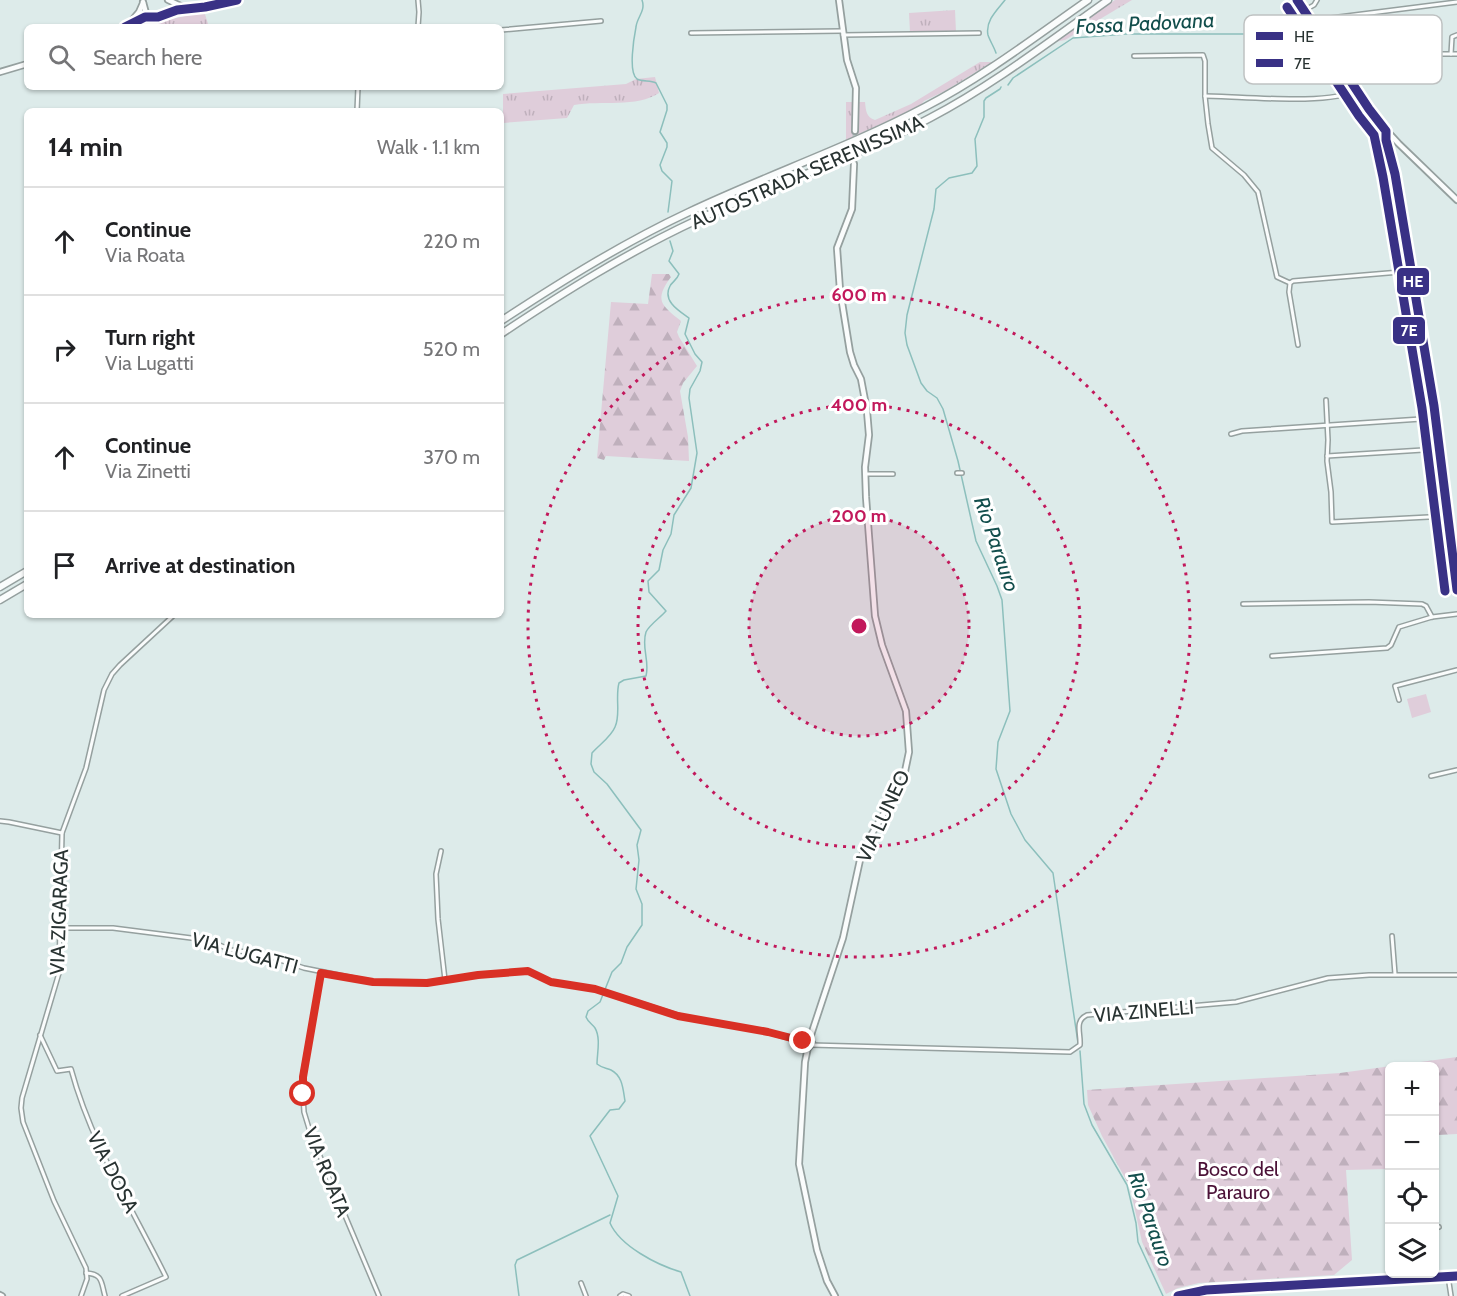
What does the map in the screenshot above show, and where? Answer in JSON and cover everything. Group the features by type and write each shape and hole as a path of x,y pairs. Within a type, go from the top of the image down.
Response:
{"highway":[{"name":"AUTOSTRADA SERENISSIMA","path":"504,319 604,256 656,228 724,196 877,131 926,107 975,78 1088,0"},
{"name":"AUTOSTRADA SERENISSIMA","path":"504,332 601,271 665,236 711,214 882,142 930,118 999,76 1108,0"},
{"path":"0,587 24,573"},
{"path":"0,600 24,586"}],"main road":[{"path":"168,0 179,7 194,8"},
{"path":"163,15 168,8 168,0"},
{"path":"131,24 150,16 157,17 177,10 237,0"},
{"path":"839,0 847,63 856,88 855,131"},
{"path":"1297,0 1307,15"},
{"path":"144,1 144,10 150,16"},
{"path":"128,24 139,12 144,1"},
{"path":"0,72 24,64"},
{"path":"1352,84 1369,109 1395,140 1456,199"},
{"path":"1369,109 1391,161"},
{"path":"1386,130 1436,418 1457,590"},
{"path":"1388,146 1390,141 1395,140"},
{"name":"VIA LUNEO","path":"835,1296 827,1281 817,1250 799,1164 805,1062 843,938 865,848 903,781 908,765 909,741 906,711 882,645 876,616 867,519 865,474 869,435 866,403 861,379 850,352 837,259 839,239 852,209 854,164"},
{"path":"1439,1276 1457,1276"},
{"path":"1178,1296 1217,1289 1385,1277"}],"street":[{"path":"418,0 418,24"},
{"path":"1304,10 1314,5 1317,0"},
{"path":"1355,15 1457,2"},
{"path":"504,30 601,21"},
{"path":"691,33 979,33"},
{"path":"1450,54 1452,37 1457,35"},
{"path":"1442,54 1457,54"},
{"path":"1134,56 1203,55 1205,96 1212,148 1251,182 1258,192 1277,278 1290,283 1296,280 1412,271"},
{"path":"357,108 358,90"},
{"path":"1205,96 1318,98 1346,94 1356,90"},
{"path":"1290,283 1289,292 1298,345"},
{"path":"1326,400 1332,522 1448,516"},
{"path":"1231,434 1242,431 1436,418"},
{"path":"1327,456 1440,449"},
{"path":"865,474 893,474"},
{"path":"1243,604 1369,602 1423,605 1432,617"},
{"path":"1272,656 1387,648 1392,643 1399,627 1432,617 1457,614"},
{"name":"VIA ZIGARAGA","path":"86,1273 83,1260 54,1201 21,1115 22,1098 59,973 62,833 86,768 108,681 120,665 171,618"},
{"path":"1399,700 1395,686 1457,670"},
{"path":"1431,776 1457,770"},
{"path":"0,821 62,833"},
{"path":"441,851 436,874 444,980"},
{"name":"VIA LUGATTI","path":"60,928 113,928 199,939 216,943 227,949 262,954 321,973 373,982 427,983 471,975 525,971 551,982 603,992 678,1016 768,1032 809,1044"},
{"path":"1392,936 1395,974"},
{"name":"VIA ROATA","path":"321,973 302,1080 304,1112 311,1135 379,1296"},
{"name":"VIA ZINELLI","path":"809,1044 1070,1052 1080,1045 1079,1024 1087,1014 1236,1002 1328,978 1395,974 1457,975"},
{"name":"VIA DOSA","path":"40,1035 57,1071 71,1069 84,1113 104,1157 166,1277 122,1296"},
{"path":"81,1296 85,1287 86,1273 95,1273 99,1276 105,1296"},
{"path":"1449,1276 1451,1296"},
{"path":"581,1283 586,1296"},
{"path":"620,1296 623,1294 629,1296"}],"green space":[{"path":"1115,0 1132,0 1065,40 1055,42"},
{"path":"955,10 956,32 910,32 909,13"},
{"path":"204,11 208,24 206,24 153,24"},
{"path":"980,62 992,62 924,101 920,106 846,140 846,102 865,102 868,115 875,120 911,104"},
{"path":"655,77 659,93 650,98 630,102 574,105 567,118 504,123 503,94 626,84 636,79"},
{"path":"652,274 669,274 671,277 663,291 662,302 681,321 677,332 697,366 683,383 680,391 688,437 689,461 606,456 604,460 597,458 611,302 648,304"},
{"path":"1426,694 1431,712 1412,718 1407,699"},
{"path":"1457,1057 1457,1134 1439,1135 1439,1062 1420,1062"},
{"name":"Bosco del Parauro","path":"1385,1067 1385,1169 1346,1170 1352,1260 1334,1275 1199,1283 1178,1288 1166,1294 1142,1242 1130,1187 1088,1105 1087,1090 1340,1073"}],"waterway":[{"path":"642,0 643,7 634,38 633,70 637,79 656,83 667,105 660,132 667,147 660,165 662,171 672,181 668,212"},
{"name":"Rio Parauro","path":"996,53 988,35 988,25 1005,0"},
{"name":"Fossa Padovana","path":"1008,85 1013,78 1073,38 1126,34 1244,34"},
{"name":"Rio Parauro","path":"1001,87 984,101 984,117 975,139 977,166 972,173 949,178 936,189 934,209 907,315 905,333 921,383 937,398 943,409 958,461 976,541 1002,600 1010,711 998,742 996,769 1011,814 1025,840 1053,873 1078,1043"},
{"path":"670,241 673,251 669,261 679,274 670,286 668,296 673,305 689,318 685,334 695,354 702,362 700,371 690,389 689,398 697,453 691,488 674,515 671,534 663,550 659,570 648,581 649,592 666,611 646,632 644,643 646,676 619,683 617,722 608,738 592,753 591,764 594,772 607,784 641,830 637,845 639,860 636,889 642,904 642,925 627,947 621,963 612,972 600,1002 588,1011 586,1017 597,1032 597,1064 618,1076 625,1101 619,1109 610,1110 590,1136 618,1196 610,1223 622,1239 640,1254 681,1272 690,1296"},
{"name":"Rio Parauro","path":"1080,1051 1084,1104 1092,1125 1127,1185 1138,1242 1163,1296"},
{"path":"519,1296 515,1265 517,1260 610,1215"}],"tunnel":[{"path":"854,164 855,131"}],"transit line":[{"name":"HE","path":"131,24 145,17 158,17 177,10 237,0"},
{"name":"HE","path":"1297,0 1307,15"},
{"name":"7E","path":"1287,7 1292,15"},
{"name":"7E","path":"1338,84 1374,135 1383,177 1422,408 1445,591"},
{"name":"HE","path":"1352,84 1386,131 1386,140 1395,174 1434,406 1457,590"},
{"name":"HE","path":"1178,1296 1206,1290 1457,1276"}],"route":[{"path":"303,1094 303,1077 321,973 373,982 427,983 451,978 528,971 551,982 595,989 678,1016 768,1032 803,1041"}]}
